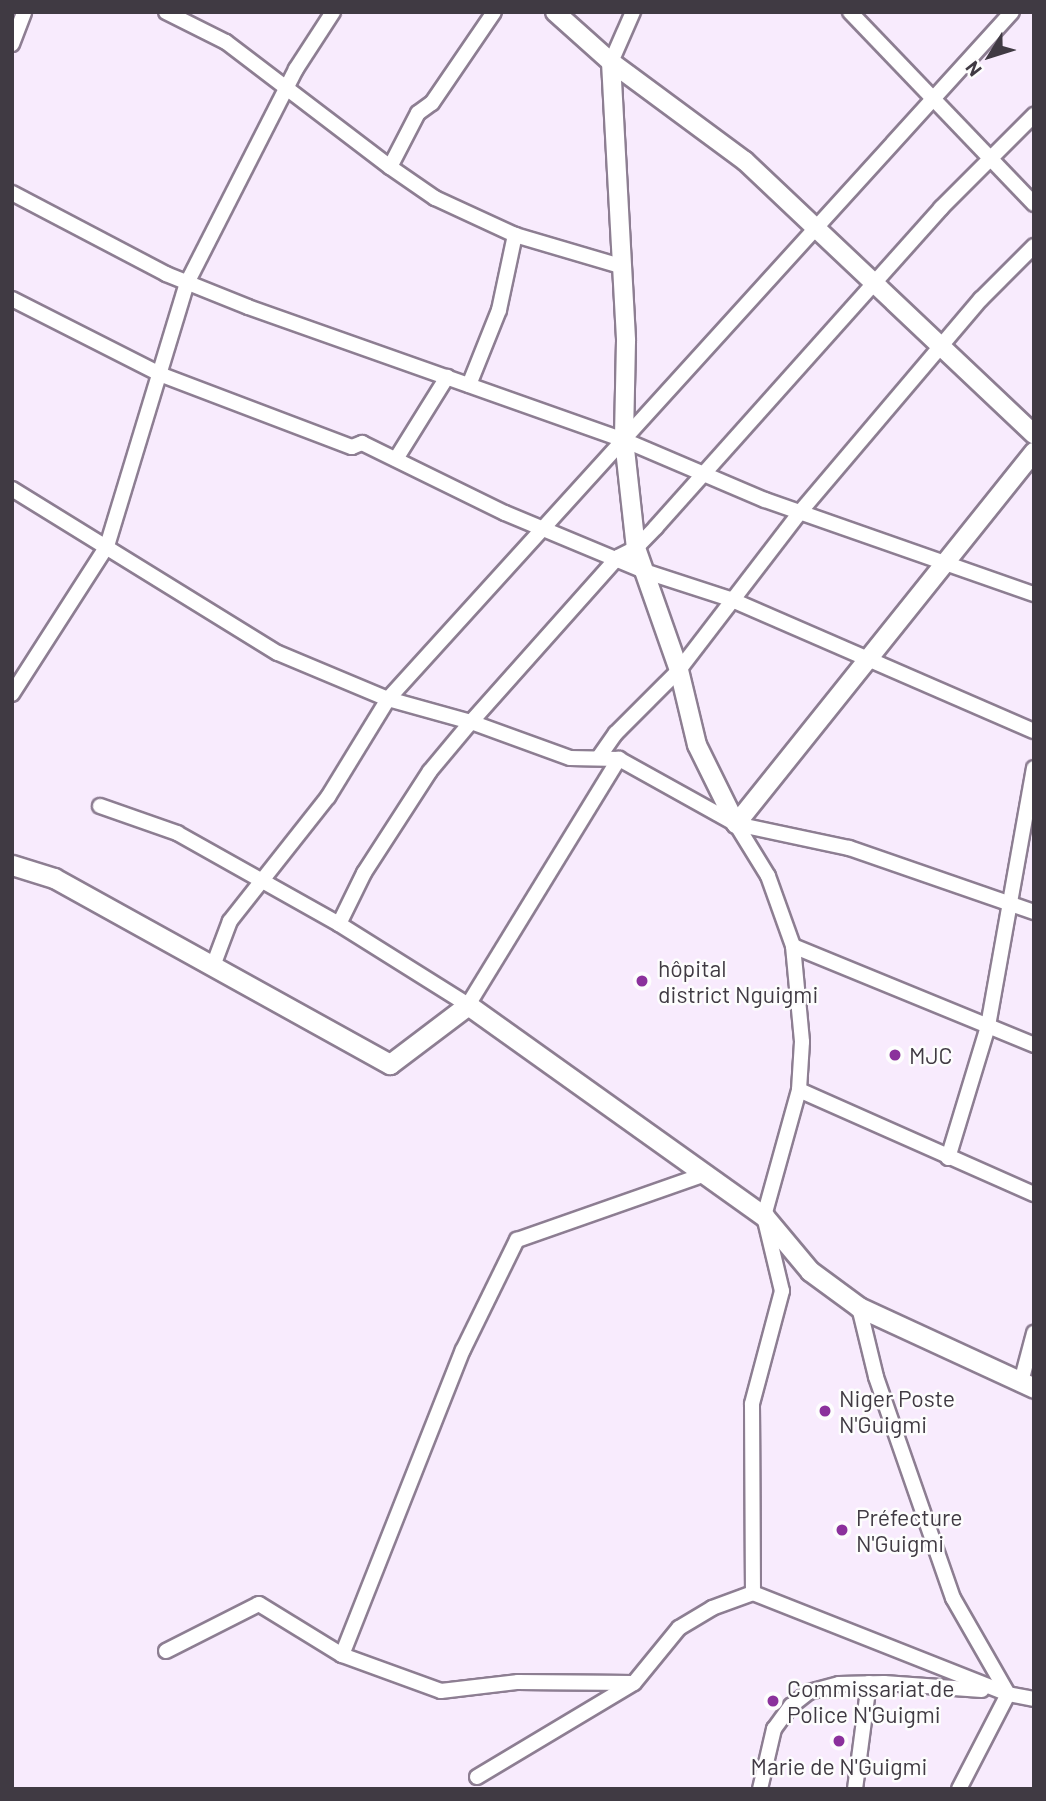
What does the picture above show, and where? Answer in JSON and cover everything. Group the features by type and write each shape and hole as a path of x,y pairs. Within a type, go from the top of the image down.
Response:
{"main road":[{"path":"12,865 54,878 390,1064 468,1005 764,1216 810,1271 859,1307 1028,1385"}],"street":[{"path":"12,44 24,12"},
{"path":"166,12 226,43 435,198 515,235 620,266"},
{"path":"12,694 107,546 162,375 187,283 286,86 333,12"},
{"path":"390,167 418,113 432,103 494,12"},
{"path":"555,12 611,62 745,161 1034,434"},
{"path":"633,12 611,62 626,341 624,440 636,548 647,572 679,670 697,745 736,824 768,876 793,946 802,1042 799,1090 764,1216 782,1291 752,1404 753,1593"},
{"path":"850,12 930,100 1034,204"},
{"path":"213,966 230,921 328,797 388,699 548,528 624,440 1012,12"},
{"path":"340,925 364,873 430,771 471,722 618,557 636,548 990,159 1034,115"},
{"path":"12,193 187,283 624,440 702,474 1034,594"},
{"path":"469,385 499,310 515,235"},
{"path":"599,757 616,733 679,670 730,598 801,511 943,346 1034,246"},
{"path":"12,299 162,375 397,459 505,513 618,557 647,572 730,598 1034,731"},
{"path":"397,459 447,377"},
{"path":"736,824 1034,452"},
{"path":"12,489 278,653 388,699 471,722 570,758 619,759 736,824 849,848 1034,912"},
{"path":"100,806 177,833 340,925 468,1005 619,759"},
{"path":"948,1158 988,1026 1012,904 1034,768"},
{"path":"793,946 1034,1045"},
{"path":"799,1090 1034,1194"},
{"path":"342,1655 463,1350 517,1240 705,1174"},
{"path":"859,1307 876,1377 953,1598 1008,1694"},
{"path":"1028,1385 1034,1333"},
{"path":"477,1777 634,1683 679,1628 712,1608 753,1593 1008,1694"},
{"path":"166,1651 259,1604 342,1655 441,1691 518,1682 634,1683"},
{"path":"855,1789 869,1683"},
{"path":"760,1789 774,1729 791,1706 819,1689 869,1683 946,1685 1034,1699"},
{"path":"959,1789 1008,1694"}],"place":[{"name":"hôpital district Nguigmi","path":"642,981"},
{"name":"MJC","path":"895,1055"},
{"name":"Niger Poste N'Guigmi","path":"825,1411"},
{"name":"Préfecture N'Guigmi","path":"842,1530"},
{"name":"Commissariat de Police N'Guigmi","path":"773,1701"},
{"name":"Marie de N'Guigmi","path":"839,1741"}]}
